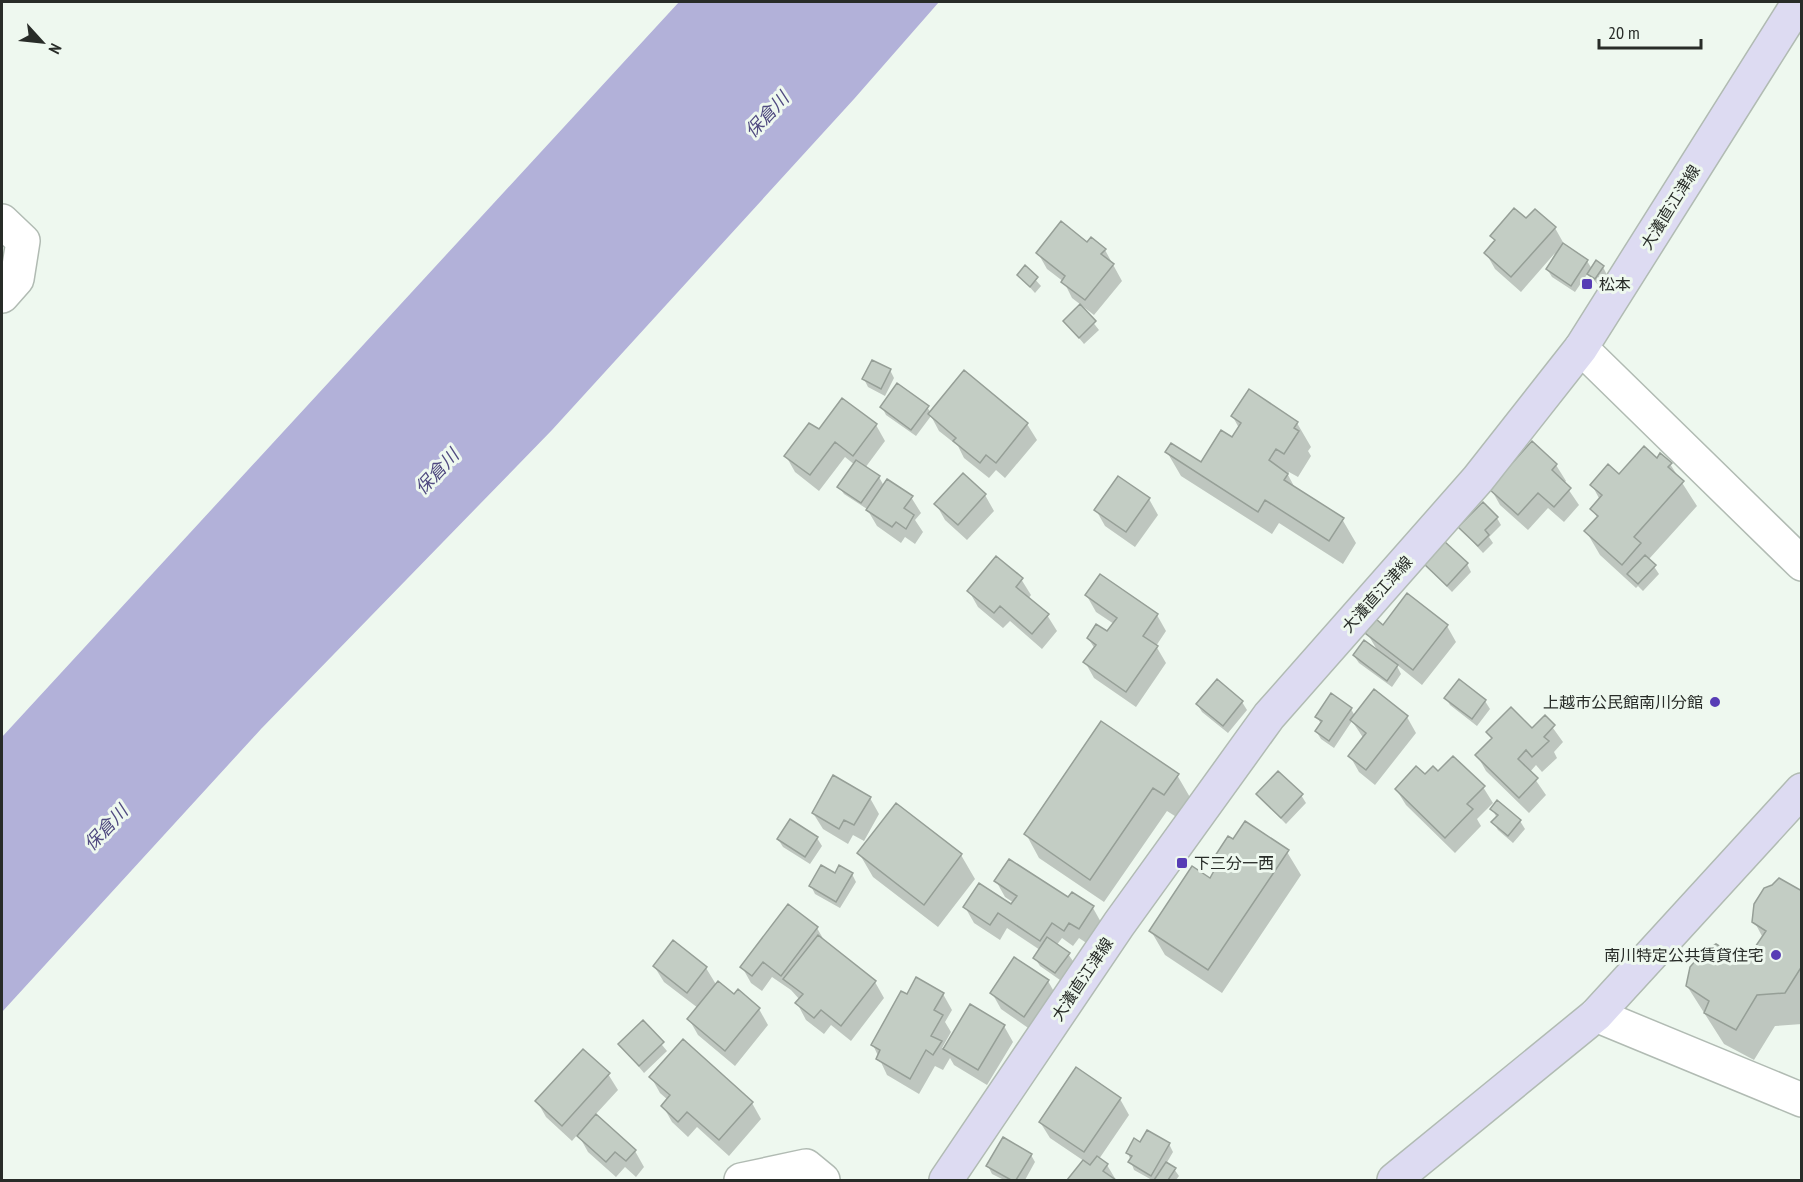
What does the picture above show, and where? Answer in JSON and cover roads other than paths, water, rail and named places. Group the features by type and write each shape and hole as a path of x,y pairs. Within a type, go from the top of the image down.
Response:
{"main road":[{"name":"大瀁直江津線","path":"946,1180 1119,924 1269,716 1479,479 1581,348 1799,2"},
{"path":"1394,1180 1596,1015 1802,790"}],"street":[{"path":"2,221 23,241 17,279 2,296"},
{"path":"1581,348 1802,564"},
{"path":"1596,1015 1802,1100"},
{"path":"741,1180 806,1166 823,1180"}],"water":[{"name":"保倉川","path":"679,2 939,2 854,99 552,430 261,729 2,1012 2,737"}],"place":[{"name":"松本","path":"1587,284"},
{"name":"上越市公民館南川分館","path":"1715,702"},
{"name":"下三分一西","path":"1182,863"},
{"name":"南川特定公共賃貸住宅","path":"1776,955"}]}
